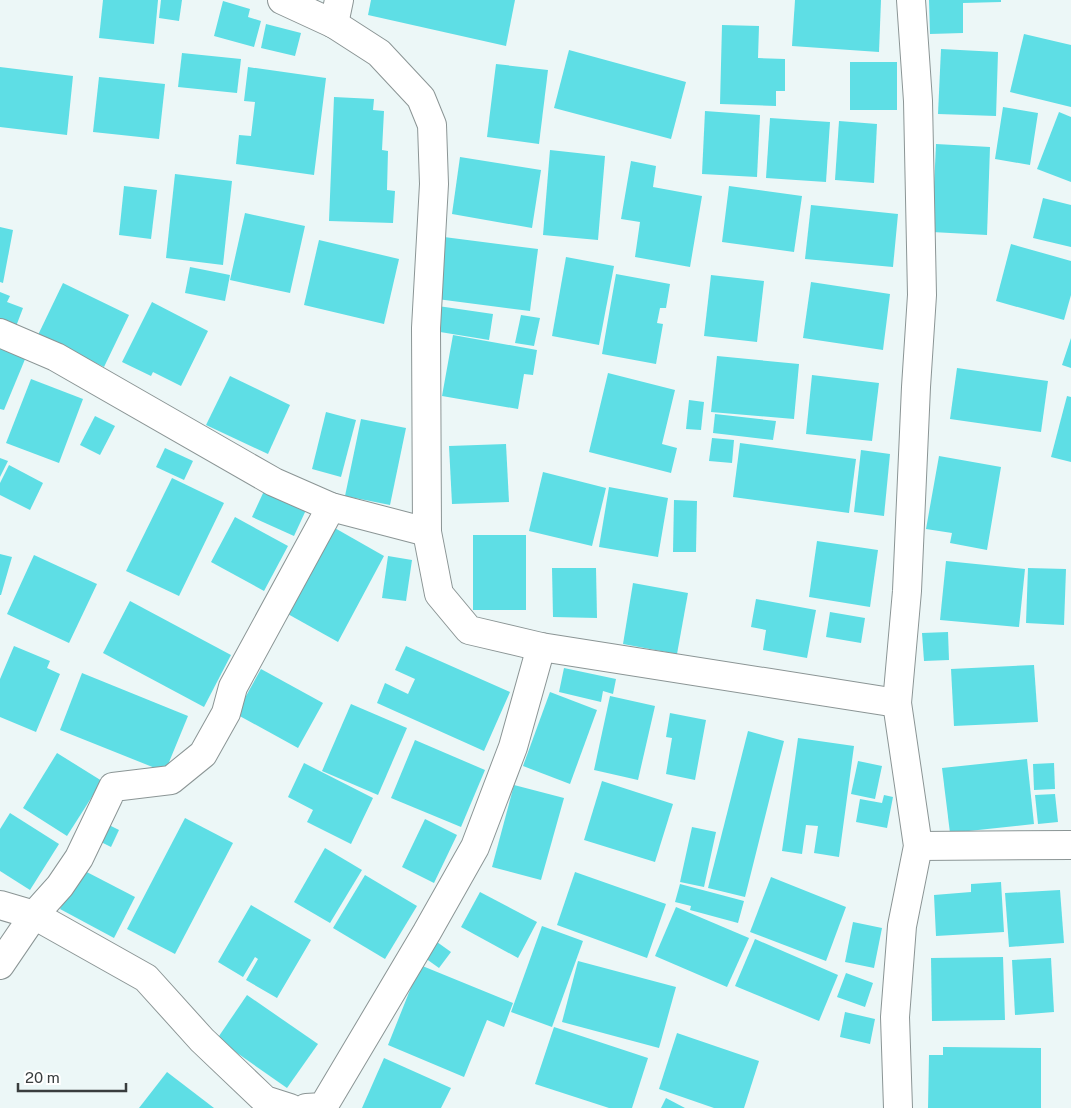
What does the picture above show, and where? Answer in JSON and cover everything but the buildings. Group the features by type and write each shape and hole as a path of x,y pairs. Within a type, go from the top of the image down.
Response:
{"street":[{"path":"282,0 336,12 379,53 421,98 432,125 434,184 426,328 427,532 439,594 469,630 541,648 897,703"},
{"path":"898,1108 895,1016 902,926 918,846 897,703 907,590 922,295 918,101 911,0"},
{"path":"0,333 56,357 274,482 331,506 427,532"},
{"path":"0,965 34,915 60,886 78,858 113,787 171,780 203,754 226,713 233,687 331,506"},
{"path":"306,1108 323,1107 428,932 475,846 513,747 541,648"},
{"path":"918,846 1071,845"},
{"path":"0,905 34,915 146,978 202,1040 265,1100 290,1108"}]}
